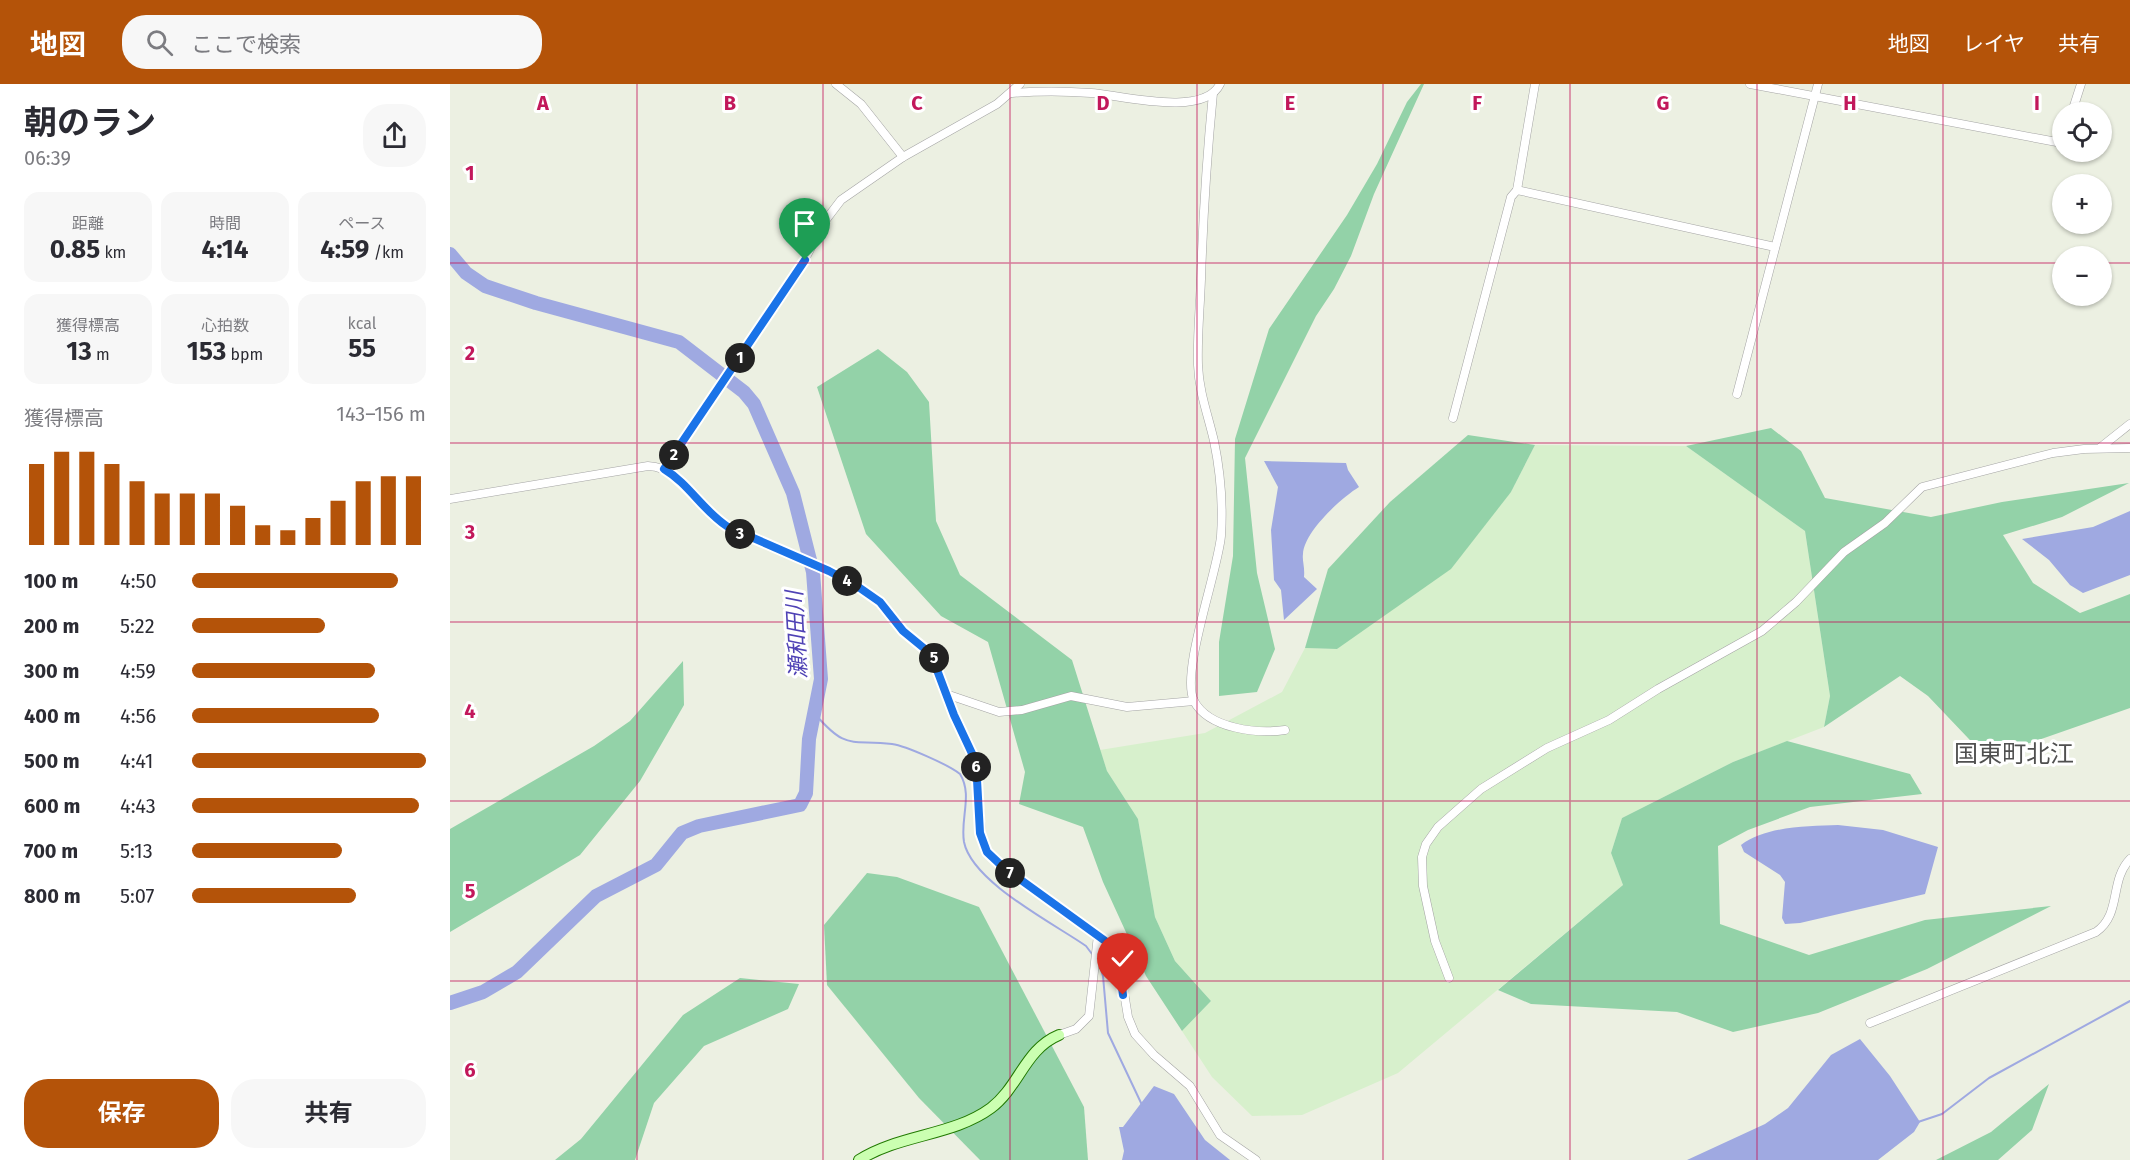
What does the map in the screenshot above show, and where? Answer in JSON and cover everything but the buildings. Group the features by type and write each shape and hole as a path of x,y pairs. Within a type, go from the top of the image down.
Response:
{"street":[{"path":"836,84 861,104 903,157"},
{"path":"664,469 797,274 835,206 852,190 1012,93 1020,84"},
{"path":"1012,93 1087,93 1150,102 1198,99 1213,93 1220,84"},
{"path":"1453,418 1510,197 1517,190 1535,84"},
{"path":"1750,84 1814,98 1939,118 2052,141"},
{"path":"1737,394 1818,84"},
{"path":"2075,102 2081,84"},
{"path":"1213,93 1202,240 1198,363 1199,386 1216,456 1221,534 1194,666 1194,700 1210,715 1228,725 1260,732 1285,730"},
{"path":"1517,190 1775,247"},
{"path":"2100,448 2130,424"},
{"path":"1449,978 1435,941 1422,874 1424,849 1438,827 1501,775 1547,748 1609,720 1658,689 1769,626 1839,556 1885,523 1922,484 2053,453 2100,448 2130,448"},
{"path":"450,499 648,466 664,469 674,474 713,516 728,527 829,571 874,598 903,631 934,658 946,694 976,762 980,833 987,852 1003,867 1098,935 1115,952 1128,1017 1139,1041 1191,1086 1220,1135 1256,1160"},
{"path":"946,694 999,712 1022,710 1071,696 1127,706 1194,700"},
{"path":"1870,1023 2096,932 2113,912 2120,873 2130,859"},
{"path":"860,1160 884,1148 953,1126 985,1112 1009,1091 1038,1048 1059,1035 1081,1027 1089,1016 1098,935"}],"green space":[{"path":"1421,84 1424,84 1374,194 1351,256 1334,289 1316,316 1245,458 1257,573 1275,649 1257,692 1219,696 1219,642 1233,556 1235,439 1269,329 1347,215 1377,164 1407,102"},
{"path":"878,349 907,372 929,402 936,521 960,575 1072,660 1107,771 1138,819 1155,917 1175,961 1211,1001 1182,1031 1146,976 1103,882 1083,827 1019,804 1025,772 988,642 941,616 866,534 817,387"},
{"path":"1771,428 1801,451 1825,498 1931,517 2002,502 2129,483 2062,517 2003,535 2033,583 2080,613 2130,594 2130,708 1987,758 1928,696 1900,676 1824,727 1830,696 1805,531 1686,446"},
{"path":"1468,435 1535,445 1511,492 1451,569 1337,649 1305,648 1328,569 1390,502"},
{"path":"1535,445 1686,446 1805,531 1830,696 1824,727 1733,762 1622,818 1611,853 1623,885 1398,1073 1302,1115 1252,1116 1212,1077 1182,1031 1211,1001 1175,961 1155,917 1138,819 1107,771 1100,750 1205,733 1282,692 1305,648 1337,649 1511,492"},
{"path":"683,661 684,705 640,781 580,855 450,932 450,829 594,746 630,721"},
{"path":"1787,741 1910,774 1922,794 1810,807 1748,830 1718,846 1720,924 1809,955 1925,920 2051,906 1927,969 1818,1013 1733,1032 1677,1012 1531,1004 1498,990 1623,885 1611,853 1622,818 1733,762"},
{"path":"867,873 897,877 979,907 1084,1107 1088,1160 980,1160 919,1098 827,985 824,925"},
{"path":"740,978 799,984 788,1009 704,1046 654,1103 635,1160 555,1160 581,1139 683,1015"},
{"path":"2049,1084 2032,1130 1998,1160 1936,1160 1991,1132"}],"water":[{"path":"1264,461 1346,463 1359,487 1325,516 1310,536 1303,554 1304,577 1317,589 1284,620 1281,590 1274,580 1271,530 1278,487"},
{"path":"2130,511 2130,575 2083,593 2070,585 2049,560 2022,539 2093,527"},
{"path":"1838,825 1883,830 1938,847 1925,894 1800,923 1785,924 1782,918 1785,882 1780,875 1744,852 1741,845 1762,834 1775,831"},
{"path":"1860,1039 1890,1076 1920,1122 1914,1132 1878,1160 1687,1160 1765,1124 1788,1108 1831,1055"},
{"path":"1154,1086 1174,1094 1205,1140 1230,1160 1122,1160 1124,1151 1119,1127 1123,1127"}],"waterway":[{"name":"瀬和田川","path":"450,254 466,273 485,286 536,303 679,342 744,392 754,404 793,493 813,572 821,679 809,739 806,793 800,805 699,826 682,833 656,865 596,896 517,972 483,992 450,1003"},
{"path":"815,714 842,738 850,741 898,745 937,761 960,774 966,790 964,842 970,857 997,886 1035,914 1086,946 1092,954"},
{"path":"1098,960 1103,976 1108,1033 1142,1105"},
{"path":"1918,1122 1942,1114 1989,1078 2130,1001"}],"district":[{"name":"国東町北江","path":"2014,754"}],"route":[{"path":"805,260 664,469 674,474 702,506 728,527 751,539 819,566 857,586 883,606 895,623 931,654 954,715 976,762 977,806 984,847 990,856 1003,867 1113,947 1118,958 1123,995"}]}
